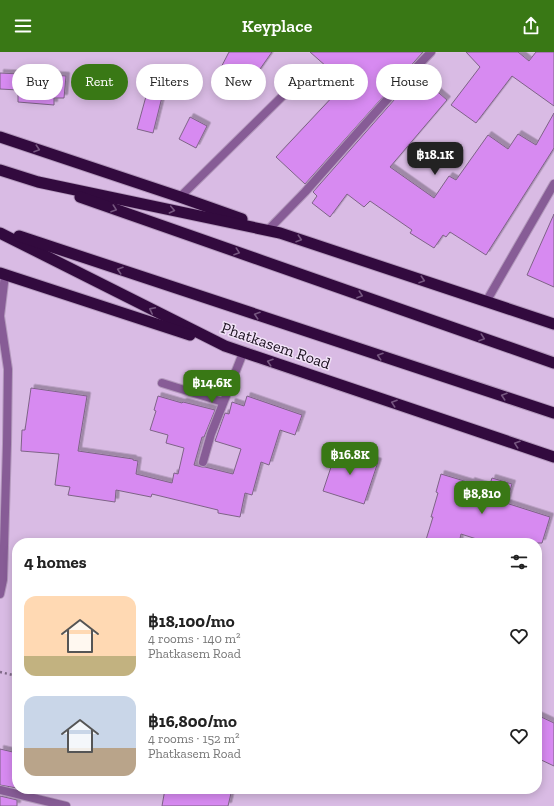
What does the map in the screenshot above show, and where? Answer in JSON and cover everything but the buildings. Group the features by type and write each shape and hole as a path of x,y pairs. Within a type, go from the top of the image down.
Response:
{"highway":[{"path":"0,137 554,324"},
{"path":"0,170 554,363"},
{"path":"38,182 275,231"},
{"path":"0,232 554,413"},
{"name":"Phatkasem Road","path":"0,232 224,346 554,457"},
{"path":"3,274 224,346"}],"street":[{"path":"275,231 305,192 431,52"},
{"path":"180,197 278,100"},
{"path":"486,302 554,184"},
{"path":"0,594 7,444 8,369 0,316 3,274"},
{"path":"202,462 223,402 243,353"},
{"path":"162,383 223,402"},
{"path":"0,790 12,793"},
{"path":"16,794 66,806"}],"path":[{"path":"0,672 12,675"}]}
